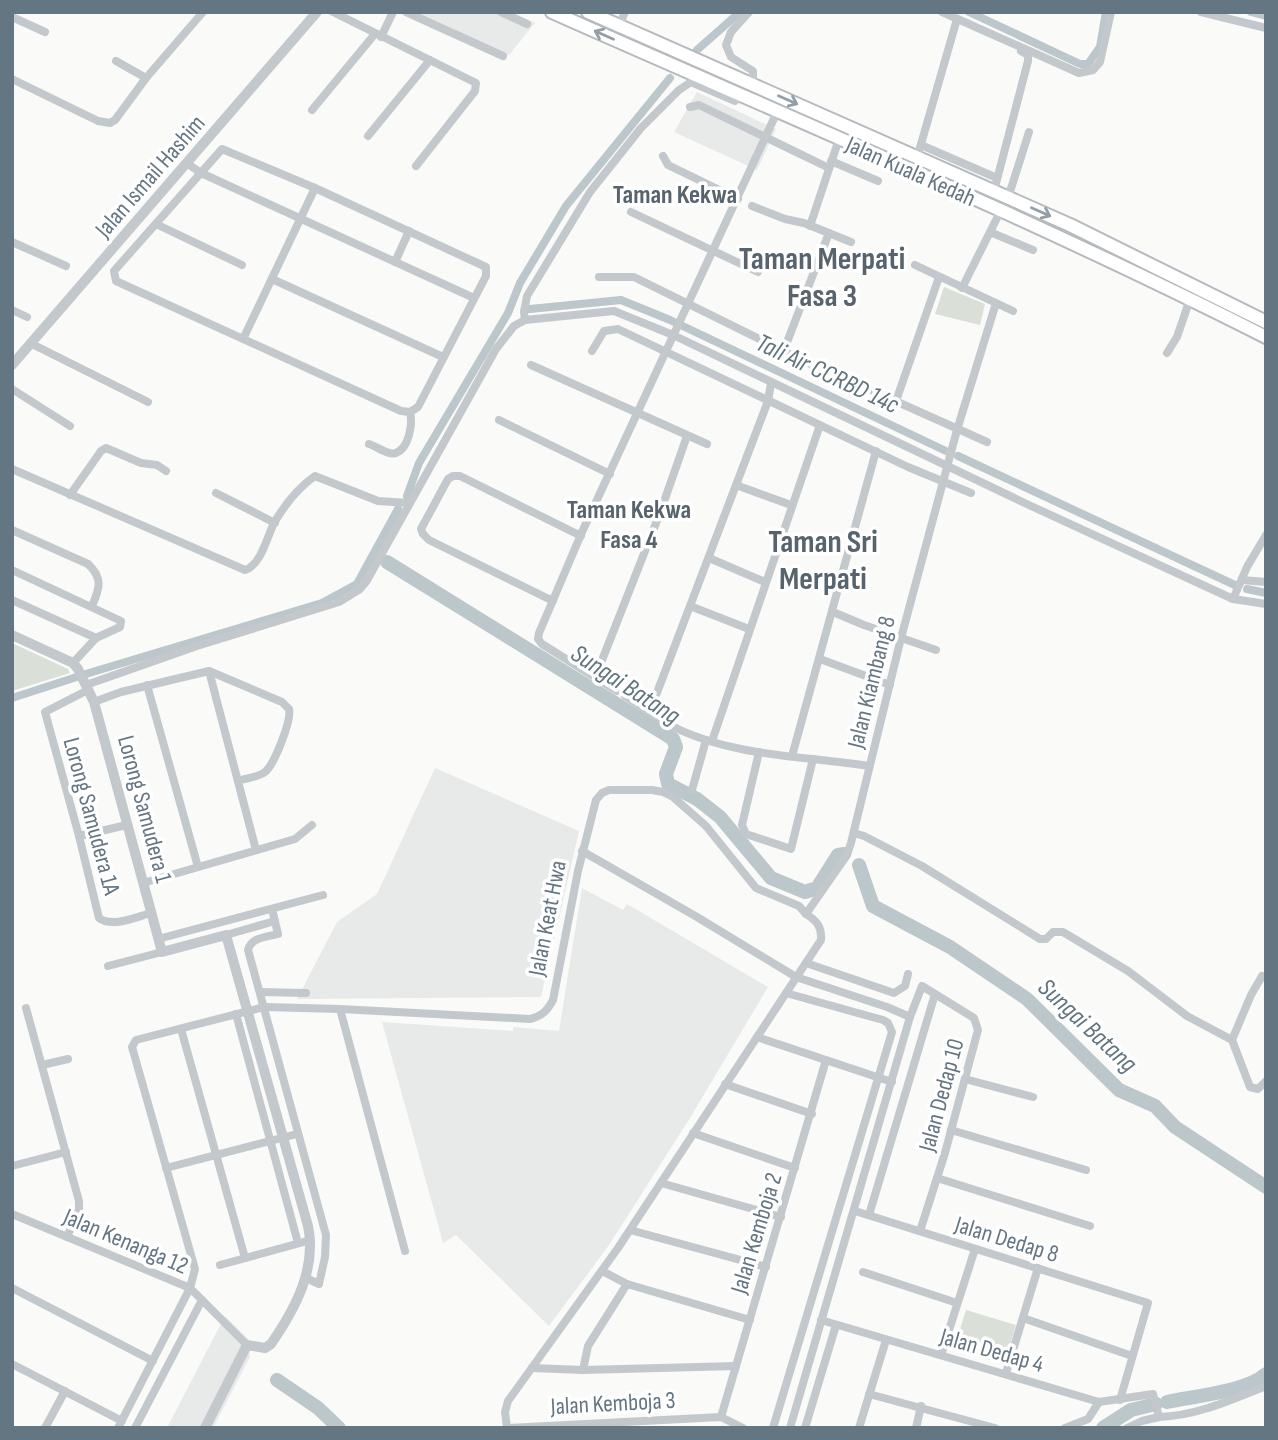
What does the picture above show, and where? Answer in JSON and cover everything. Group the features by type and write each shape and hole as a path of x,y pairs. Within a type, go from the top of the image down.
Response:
{"main road":[{"name":"Jalan Kuala Kedah","path":"552,12 1001,210 1266,337"},
{"name":"Jalan Kuala Kedah","path":"588,12 917,158 995,185 1008,198 1139,257 1266,322"},
{"path":"901,150 918,163 1001,201 1001,210"}],"street":[{"path":"12,79 98,121 110,123 203,12"},
{"name":"Jalan Ismail Hashim","path":"12,365 317,12"},
{"path":"333,12 474,81 476,86 416,166"},
{"path":"312,110 378,36 393,12"},
{"path":"407,12 503,56"},
{"path":"501,12 527,24"},
{"path":"619,26 625,12"},
{"path":"749,12 731,32 726,45 731,57 753,72 753,85"},
{"path":"942,12 1079,73 1088,73 1100,62 1111,12"},
{"path":"1201,12 1266,28"},
{"path":"20,16 45,32"},
{"path":"917,158 957,19"},
{"path":"921,145 995,185 1028,61 1028,55 1021,51"},
{"path":"368,136 430,60"},
{"path":"116,61 146,78"},
{"path":"525,320 527,296 566,228 590,192 641,128 691,82 735,101 740,96"},
{"path":"690,107 699,105 830,165 878,181"},
{"path":"778,112 581,536 538,639 677,729 709,741 759,752 869,766"},
{"path":"1008,198 1029,132"},
{"path":"810,226 839,139"},
{"path":"222,149 315,188 486,267 486,276 418,407 411,412 401,411 244,337 119,283 114,277 114,271 222,149"},
{"path":"663,156 668,165 738,199"},
{"path":"188,164 201,173 474,298"},
{"path":"244,337 315,188"},
{"path":"752,205 851,242"},
{"path":"962,288 1001,210"},
{"path":"631,212 758,272"},
{"path":"156,224 242,265"},
{"path":"395,262 409,231"},
{"path":"990,232 1033,250"},
{"path":"784,350 829,233"},
{"path":"12,242 66,266"},
{"path":"915,265 1013,311"},
{"path":"896,401 939,277"},
{"path":"599,278 634,278 690,303 810,365"},
{"path":"272,279 443,357"},
{"path":"1167,353 1177,337 1191,299"},
{"name":"Jalan Kiambang 8","path":"806,914 847,855 851,843 901,638 957,430 996,303"},
{"path":"12,310 27,317"},
{"path":"86,685 351,596 366,582 496,348 508,332 525,320 614,311 675,332 771,383 1233,599 1266,604"},
{"path":"592,351 601,334 610,328 618,330 876,452 971,493"},
{"path":"32,344 148,402"},
{"path":"531,365 707,444"},
{"path":"650,711 768,401 771,383"},
{"path":"12,389 71,426"},
{"path":"873,391 987,442"},
{"path":"369,444 392,454 397,453 406,443 412,422 411,412"},
{"path":"499,421 610,474"},
{"path":"692,790 820,425"},
{"path":"595,678 660,513 687,436"},
{"path":"71,495 101,451 106,448 141,463 157,465 166,471"},
{"path":"792,756 876,452"},
{"path":"12,469 241,569 248,569 253,565 275,523 293,498 315,476 378,501 409,503"},
{"path":"553,601 429,540 421,529 448,479 460,476 581,536"},
{"path":"737,485 791,505"},
{"path":"216,493 275,523"},
{"path":"12,530 94,569 101,587 92,606"},
{"path":"1233,599 1266,535"},
{"path":"709,558 765,582"},
{"path":"12,570 122,622 120,627 96,638 75,666 12,635"},
{"path":"1242,580 1266,582"},
{"path":"12,600 96,638"},
{"path":"690,606 749,629"},
{"path":"833,612 936,650"},
{"path":"820,659 890,685"},
{"name":"Lorong Samudera 1","path":"75,666 94,702 162,952"},
{"path":"209,671 256,850"},
{"path":"94,702 147,685 209,671 282,702 291,713 290,720 268,769 260,775 238,781"},
{"name":"Lorong Samudera 1A","path":"86,685 45,712 99,918 112,923 151,913"},
{"path":"147,685 198,867"},
{"path":"759,752 742,825 746,834 791,849 813,759"},
{"name":"Jalan Keat Hwa","path":"166,1168 132,1047 136,1040 264,1007 530,1019 543,1014 553,1000 582,851 596,800 609,790 663,792 673,797 706,826 755,888 799,906 806,914"},
{"path":"79,836 127,824"},
{"path":"143,883 295,839 312,825"},
{"path":"854,833 922,866 1040,939 1046,939 1053,932 1063,932 1128,971 1187,1016 1232,1040 1250,1087 1258,1089 1266,1081"},
{"path":"582,851 663,896 796,977 910,1017"},
{"path":"158,939 323,895"},
{"path":"272,909 278,934 254,940 249,944 248,950 326,1236 318,1284 306,1278"},
{"path":"507,1428 505,1407 630,1230 821,940 822,933 815,920 806,914"},
{"path":"108,967 275,921"},
{"path":"205,1428 247,1345 265,1348 271,1345 306,1278 312,1253 311,1240 284,1138 226,935"},
{"path":"806,963 894,993 905,986 908,974"},
{"path":"1232,1040 1262,976"},
{"path":"852,995 857,982"},
{"path":"790,1428 910,1017 922,986 935,994 869,1215"},
{"path":"260,992 306,993"},
{"path":"773,1428 892,1032 888,1023 858,1011 786,993"},
{"path":"887,1007 894,993"},
{"name":"Jalan Dedap 10","path":"920,1231 978,1031 976,1021 935,994"},
{"path":"26,1008 79,1201 79,1209 67,1237"},
{"path":"340,1009 405,1251"},
{"path":"236,1014 298,1243"},
{"path":"181,1029 245,1258"},
{"path":"757,1037 892,1082"},
{"path":"42,1065 68,1059"},
{"name":"Jalan Kemboja 2","path":"720,1417 826,1060"},
{"path":"965,1079 1033,1097"},
{"path":"725,1084 812,1114"},
{"path":"951,1130 1086,1170"},
{"path":"693,1133 795,1168"},
{"path":"12,1364 65,1391 120,1424 190,1288 195,1269 166,1168 297,1134"},
{"path":"12,1166 66,1152"},
{"path":"937,1178 1090,1226"},
{"path":"661,1184 781,1217"},
{"name":"Jalan Dedap 8","path":"855,1211 1148,1303 1132,1356"},
{"name":"Jalan Kenanga 12","path":"12,1214 190,1288 247,1345"},
{"path":"630,1230 765,1267"},
{"path":"220,1265 311,1240"},
{"path":"941,1355 975,1249"},
{"path":"1006,1373 1038,1268"},
{"path":"602,1271 627,1284 750,1320"},
{"path":"863,1272 957,1303"},
{"path":"583,1370 588,1346 627,1284"},
{"path":"12,1288 153,1361"},
{"path":"135,1428 202,1300"},
{"path":"1023,1318 1132,1356 1120,1400"},
{"name":"Jalan Dedap 4","path":"821,1320 1099,1402 1153,1394 1159,1417"},
{"path":"805,1428 836,1325"},
{"path":"859,1428 886,1340"},
{"path":"532,1368 583,1370 736,1366"},
{"path":"1127,1428 1142,1421 1208,1408 1266,1385"},
{"path":"45,1428 65,1391"},
{"path":"869,1394 995,1428"},
{"path":"1065,1428 1088,1419 1099,1402"},
{"path":"916,1428 921,1406"},
{"path":"720,1417 729,1428"},
{"path":"720,1417 743,1428"},
{"name":"Jalan Kemboja 3","path":"507,1428 720,1417"}],"shaded area":[{"path":"413,12 510,12 535,23 509,55"},
{"name":"Taman Kekwa","path":"697,92 776,129 757,170 674,132"},
{"path":"944,287 985,304 980,325 935,314"},
{"path":"12,643 68,669 70,673 12,691"},
{"path":"435,768 579,831 541,997 297,999 337,922 377,894"},
{"path":"582,888 623,910 627,904 768,987 690,1118 609,1245 549,1326 456,1235 443,1243 382,1022 513,1031 513,1027 559,1031"},
{"path":"966,1310 1016,1325 1004,1364 954,1349"},
{"path":"225,1316 248,1339 250,1357 213,1428 167,1428"}],"waterway":[{"path":"697,50 740,12"},
{"path":"969,12 1080,64 1088,64 1100,47 1106,12"},
{"path":"1251,12 1266,16"},
{"path":"407,496 419,463 508,313 520,283 566,206 670,78"},
{"name":"Tali Air CCRBD 14c","path":"530,309 621,300 670,320 948,452"},
{"name":"Tali Air CCRBD 14c","path":"958,456 1237,586"},
{"path":"12,698 322,603 357,584 398,509"},
{"name":"Sungai Batang","path":"387,562 673,739 676,747 666,774 668,784 697,799 720,817 771,878 805,892 817,888 838,855 844,854"},
{"name":"Tali Air CCRBD 14c","path":"1247,589 1266,593"},
{"name":"Sungai Batang","path":"859,865 873,906 950,947 1027,999 1119,1090 1155,1106 1175,1127 1266,1187"},
{"name":"Sungai Batang","path":"1167,1402 1233,1389 1266,1374"},
{"path":"277,1380 318,1408 339,1428"},
{"name":"Sungai Batang","path":"1103,1428 1131,1410 1156,1404"}],"district":[{"name":"Taman Kekwa","path":"675,194"},
{"name":"Taman Merpati Fasa 3","path":"822,276"},
{"name":"Taman Kekwa Fasa 4","path":"629,524"},
{"name":"Taman Sri Merpati","path":"823,560"}]}
